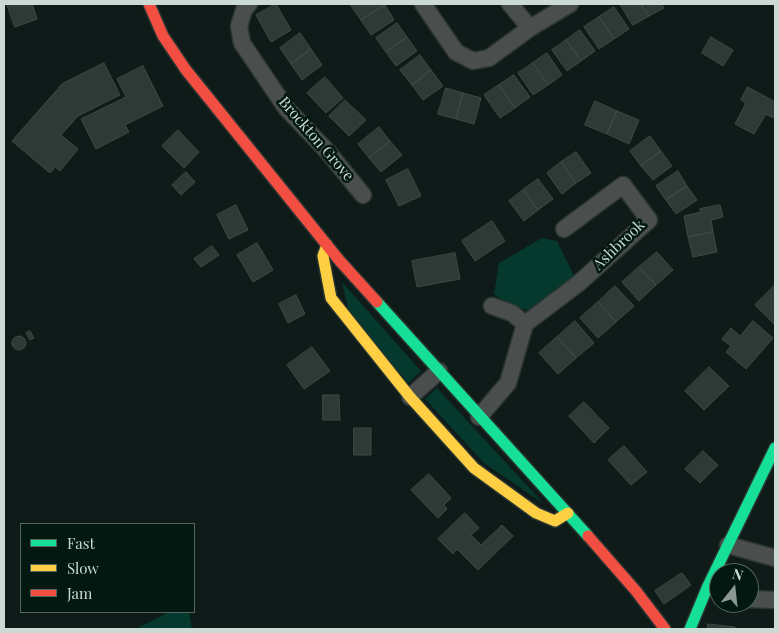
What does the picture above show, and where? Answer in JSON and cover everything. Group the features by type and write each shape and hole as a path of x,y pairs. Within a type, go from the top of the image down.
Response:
{"street":[{"name":"Brockton Grove","path":"249,4 244,10 239,26 242,43 286,108 328,152 363,194"},
{"path":"423,4 456,52 473,61 489,58 530,28 570,4"},
{"path":"510,4 530,28"},
{"path":"152,5 163,36 186,70 327,245 439,372 568,513 636,591 664,629"},
{"name":"Ashbrook","path":"525,324 579,283 649,220 623,185 564,229"},
{"path":"327,245 323,256 330,298 410,398 474,468 536,513 555,521 568,513"},
{"path":"479,416 508,383 525,324 512,313 492,306"},
{"path":"410,398 439,372"},
{"path":"690,629 707,588 775,448"},
{"path":"728,545 775,558"},
{"path":"759,600 775,599"}],"green space":[{"path":"542,238 557,241 574,276 529,311 504,302 494,294 499,263"},
{"path":"342,282 421,371 408,383 349,312"},
{"path":"437,388 544,504 484,463 425,399"},
{"path":"167,613 189,613 192,629 136,629"}],"building":[{"path":"7,4 32,4 37,19 15,27"},
{"path":"276,4 291,30 271,42 256,15"},
{"path":"354,4 385,5 361,20 351,6"},
{"path":"620,4 641,4 649,16 633,25"},
{"path":"641,4 661,4 664,8 649,16"},
{"path":"385,5 394,20 371,35 361,20"},
{"path":"614,7 629,29 614,39 599,17"},
{"path":"599,17 614,39 599,49 584,27"},
{"path":"397,23 407,37 386,52 376,38"},
{"path":"580,30 595,51 581,61 566,40"},
{"path":"300,33 311,49 291,64 280,48"},
{"path":"407,37 417,51 396,66 386,52"},
{"path":"711,37 733,50 723,66 702,53"},
{"path":"566,40 581,61 567,71 552,50"},
{"path":"311,49 322,65 302,80 291,64"},
{"path":"547,53 562,75 548,85 533,63"},
{"path":"420,55 431,70 412,85 400,70"},
{"path":"104,63 120,95 78,116 61,135 78,149 60,171 55,167 50,173 12,141 62,84"},
{"path":"533,63 548,85 533,95 518,73"},
{"path":"143,66 163,106 125,125 129,132 96,149 81,119 126,97 117,79"},
{"path":"431,70 443,86 423,100 412,85"},
{"path":"514,75 530,97 515,108 499,85"},
{"path":"325,77 343,98 326,113 307,93"},
{"path":"499,85 515,108 500,118 484,95"},
{"path":"748,87 775,102 773,118 766,114 754,134 735,124 746,103 741,100"},
{"path":"446,88 463,93 456,119 438,114"},
{"path":"463,93 481,98 474,124 456,119"},
{"path":"345,100 366,120 349,136 329,116"},
{"path":"595,101 617,111 607,134 585,125"},
{"path":"617,111 639,120 629,144 607,134"},
{"path":"379,127 390,141 369,158 358,144"},
{"path":"178,130 199,152 184,168 162,146"},
{"path":"650,136 661,151 641,166 630,151"},
{"path":"390,141 402,155 381,172 369,158"},
{"path":"661,151 672,166 653,180 641,166"},
{"path":"576,152 591,173 576,183 561,162"},
{"path":"561,162 576,183 562,194 547,173"},
{"path":"408,169 421,196 399,206 386,180"},
{"path":"678,171 687,186 666,200 656,186"},
{"path":"186,172 195,182 181,195 172,185"},
{"path":"538,179 553,199 538,210 523,190"},
{"path":"687,186 697,200 676,214 666,200"},
{"path":"523,190 538,210 524,221 509,201"},
{"path":"236,205 248,230 229,239 217,215"},
{"path":"720,205 723,217 711,220 713,232 688,237 684,216 701,212 700,209"},
{"path":"492,221 505,241 475,261 462,241"},
{"path":"713,232 717,252 693,257 688,237"},
{"path":"257,243 273,270 253,282 237,255"},
{"path":"212,246 219,255 201,267 194,259"},
{"path":"657,252 673,270 656,285 639,267"},
{"path":"455,253 460,279 417,287 412,261"},
{"path":"639,267 656,285 639,301 622,282"},
{"path":"775,285 775,323 774,324 755,305"},
{"path":"615,286 634,306 616,322 598,302"},
{"path":"296,295 305,314 288,323 279,304"},
{"path":"598,302 616,322 598,338 580,318"},
{"path":"575,321 594,343 576,358 557,337"},
{"path":"753,321 773,338 746,369 726,352 731,346 722,339 731,328 740,336"},
{"path":"30,331 34,338 30,340 26,333"},
{"path":"16,336 22,336 26,343 22,350 16,350 12,346 12,340"},
{"path":"557,337 576,358 558,374 539,353"},
{"path":"312,347 330,371 304,389 287,365"},
{"path":"709,367 729,386 704,410 685,391"},
{"path":"323,395 339,395 340,420 323,420"},
{"path":"584,402 609,428 594,443 569,416"},
{"path":"354,428 371,428 371,455 354,455"},
{"path":"624,446 647,472 631,485 608,460"},
{"path":"703,451 718,465 700,483 685,469"},
{"path":"429,474 451,498 444,505 447,509 438,518 411,490"},
{"path":"465,513 479,528 471,535 481,545 502,525 513,536 478,570 457,549 453,554 438,539"},
{"path":"682,573 691,585 664,604 655,591"},
{"path":"708,624 735,627 735,629 708,629"}],"traffic: fast":[{"path":"377,302 588,536"},
{"path":"690,629 707,588 775,448"}],"traffic: slow":[{"path":"327,245 323,256 331,298 410,397 474,468 536,513 555,521 568,513"}],"traffic: jam":[{"path":"149,4 163,36 186,70 339,260 377,302"},
{"path":"588,536 636,591 665,629"}]}
